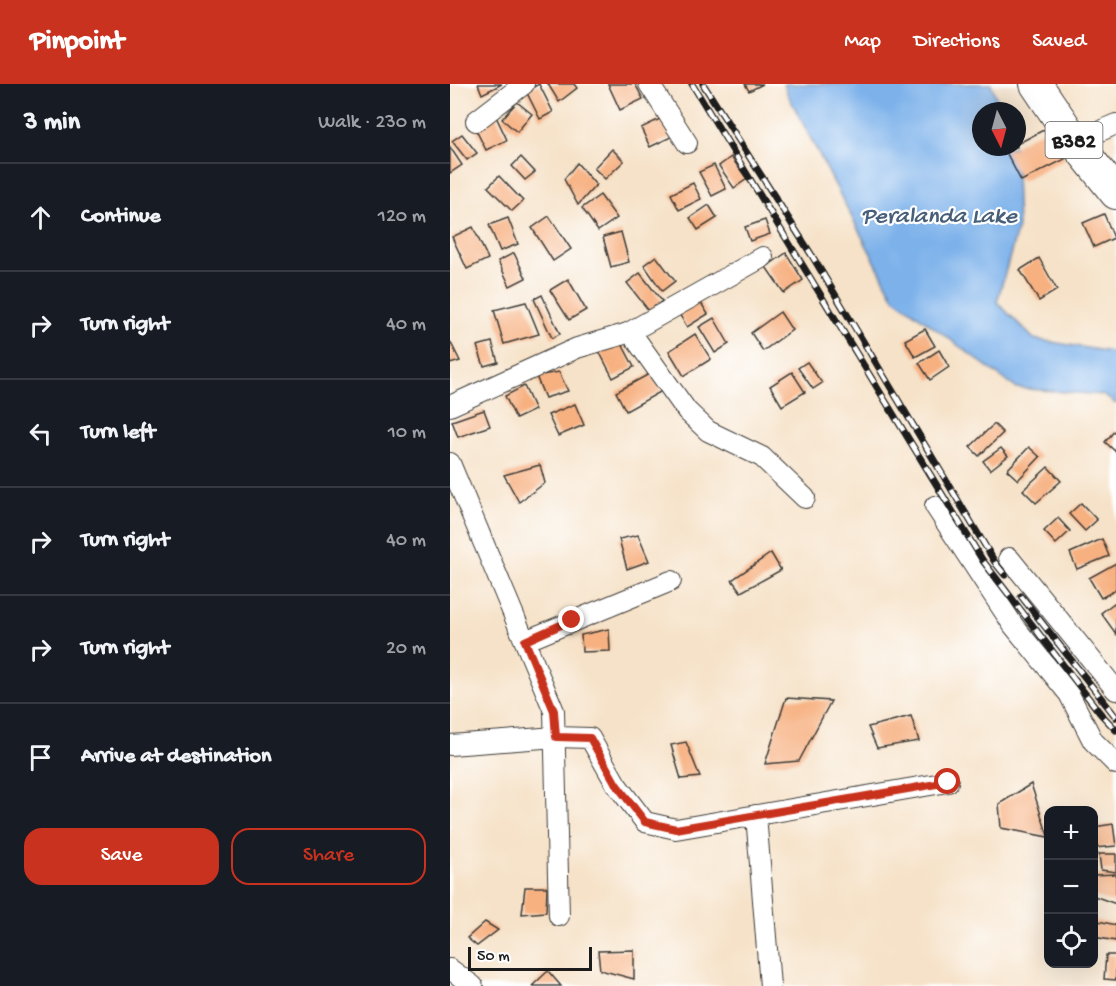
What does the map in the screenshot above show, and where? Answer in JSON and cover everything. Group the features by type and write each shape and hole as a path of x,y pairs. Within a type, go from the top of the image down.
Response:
{"main road":[{"name":"B382","path":"1036,84 1075,142 1116,193"}],"street":[{"path":"476,121 524,84"},
{"path":"649,84 687,142"},
{"path":"1075,142 1116,124"},
{"path":"450,406 577,348 628,333 763,257"},
{"path":"628,333 632,334 687,411 708,431 762,457 805,498"},
{"path":"450,464 554,711 559,916"},
{"path":"935,506 1013,625 1069,694 1093,741 1116,764"},
{"path":"1009,558 1116,690"},
{"path":"525,641 671,581"},
{"path":"450,745 556,737 590,738 616,784 645,822 676,829 948,782"},
{"path":"756,815 770,986"},
{"path":"450,969 473,986"}],"water":[{"name":"Peralanda Lake","path":"784,84 991,84 998,102 972,102 972,156 1015,156 1018,227 997,302 1034,339 1116,353 1116,404 1103,395 1016,388 894,298"}],"building":[{"path":"478,84 502,84 482,94"},
{"path":"539,84 553,112 540,119 526,91"},
{"path":"548,84 574,84 577,88 559,102"},
{"path":"608,84 635,84 643,99 620,110"},
{"path":"745,84 763,84 749,91"},
{"path":"517,102 532,114 517,132 502,119"},
{"path":"492,108 507,140 486,150 470,118"},
{"path":"662,118 671,137 650,147 641,128"},
{"path":"1049,127 1065,159 1021,181 1008,156 1026,156 1026,139"},
{"path":"462,134 477,153 467,160 452,141"},
{"path":"450,147 462,165 450,173"},
{"path":"612,149 624,161 605,179 594,168"},
{"path":"521,157 535,172 525,180 512,166"},
{"path":"731,157 747,179 734,188 719,166"},
{"path":"577,163 596,185 578,205 564,179"},
{"path":"714,165 726,189 712,196 699,172"},
{"path":"499,176 523,201 512,211 488,187"},
{"path":"693,183 701,199 679,210 671,194"},
{"path":"600,195 617,218 598,231 582,208"},
{"path":"709,205 717,218 698,230 690,218"},
{"path":"1104,214 1114,238 1094,247 1083,223"},
{"path":"549,216 571,249 553,261 532,228"},
{"path":"508,218 518,244 500,251 489,225"},
{"path":"765,220 770,234 750,241 745,227"},
{"path":"473,227 488,259 467,269 452,237"},
{"path":"621,232 629,262 611,267 603,237"},
{"path":"514,253 526,278 510,286 498,261"},
{"path":"786,253 803,280 784,293 766,267"},
{"path":"656,256 675,281 662,291 644,265"},
{"path":"1039,258 1057,290 1039,301 1020,270"},
{"path":"640,273 662,301 649,311 627,283"},
{"path":"568,279 586,310 569,320 550,290"},
{"path":"542,295 560,334 552,338 534,299"},
{"path":"696,295 708,314 687,327 675,307"},
{"path":"526,302 539,334 504,344 494,310"},
{"path":"780,312 792,330 763,351 751,333"},
{"path":"714,318 729,344 715,353 699,327"},
{"path":"925,329 935,346 915,357 905,340"},
{"path":"695,334 711,359 684,376 669,351"},
{"path":"620,340 634,367 613,378 599,351"},
{"path":"450,341 460,361 450,364"},
{"path":"492,342 498,362 484,366 477,346"},
{"path":"939,350 949,367 930,380 919,363"},
{"path":"807,362 822,383 813,389 798,368"},
{"path":"559,372 568,391 545,398 536,376"},
{"path":"792,372 805,392 782,406 770,386"},
{"path":"651,373 662,391 626,411 616,392"},
{"path":"524,386 535,410 516,419 505,396"},
{"path":"575,404 584,425 558,436 548,415"},
{"path":"484,410 490,426 458,437 452,421"},
{"path":"994,424 1003,433 979,456 970,447"},
{"path":"1116,429 1116,452 1105,442"},
{"path":"1029,447 1040,457 1018,480 1007,470"},
{"path":"1001,448 1008,456 990,470 983,461"},
{"path":"540,465 545,483 519,502 504,475"},
{"path":"1048,467 1061,481 1036,503 1023,490"},
{"path":"1081,503 1097,520 1085,531 1069,514"},
{"path":"1058,518 1070,531 1056,544 1044,531"},
{"path":"638,535 649,561 627,569 619,539"},
{"path":"1102,539 1109,556 1077,569 1070,553"},
{"path":"771,553 781,570 741,592 732,580"},
{"path":"1116,563 1116,590 1101,598 1089,578"},
{"path":"1114,603 1116,606 1116,634 1101,613"},
{"path":"609,629 610,651 582,652 581,635"},
{"path":"786,698 831,701 799,761 765,764"},
{"path":"911,716 919,741 877,748 868,727"},
{"path":"686,742 700,777 681,779 671,745"},
{"path":"1031,784 1044,825 1044,836 1001,828 999,804"},
{"path":"1113,824 1116,846 1098,848 1098,826"},
{"path":"1099,854 1116,854 1116,872 1101,870"},
{"path":"1116,874 1116,904 1098,897 1098,875"},
{"path":"525,887 547,887 546,912 522,914"},
{"path":"1098,921 1116,925 1116,941 1098,938"},
{"path":"485,922 498,930 477,946 467,938"},
{"path":"634,950 634,979 600,970 598,951"},
{"path":"1106,955 1116,955 1116,980 1104,979"},
{"path":"548,971 561,986 532,986"}],"railway":[{"path":"692,84 983,561 1100,713 1116,730"},
{"path":"703,84 811,254 996,564 1005,575"},
{"path":"1021,596 1116,717"}],"route":[{"path":"572,620 525,641 554,711 556,737 590,738 616,784 645,822 676,829 948,782"}]}
